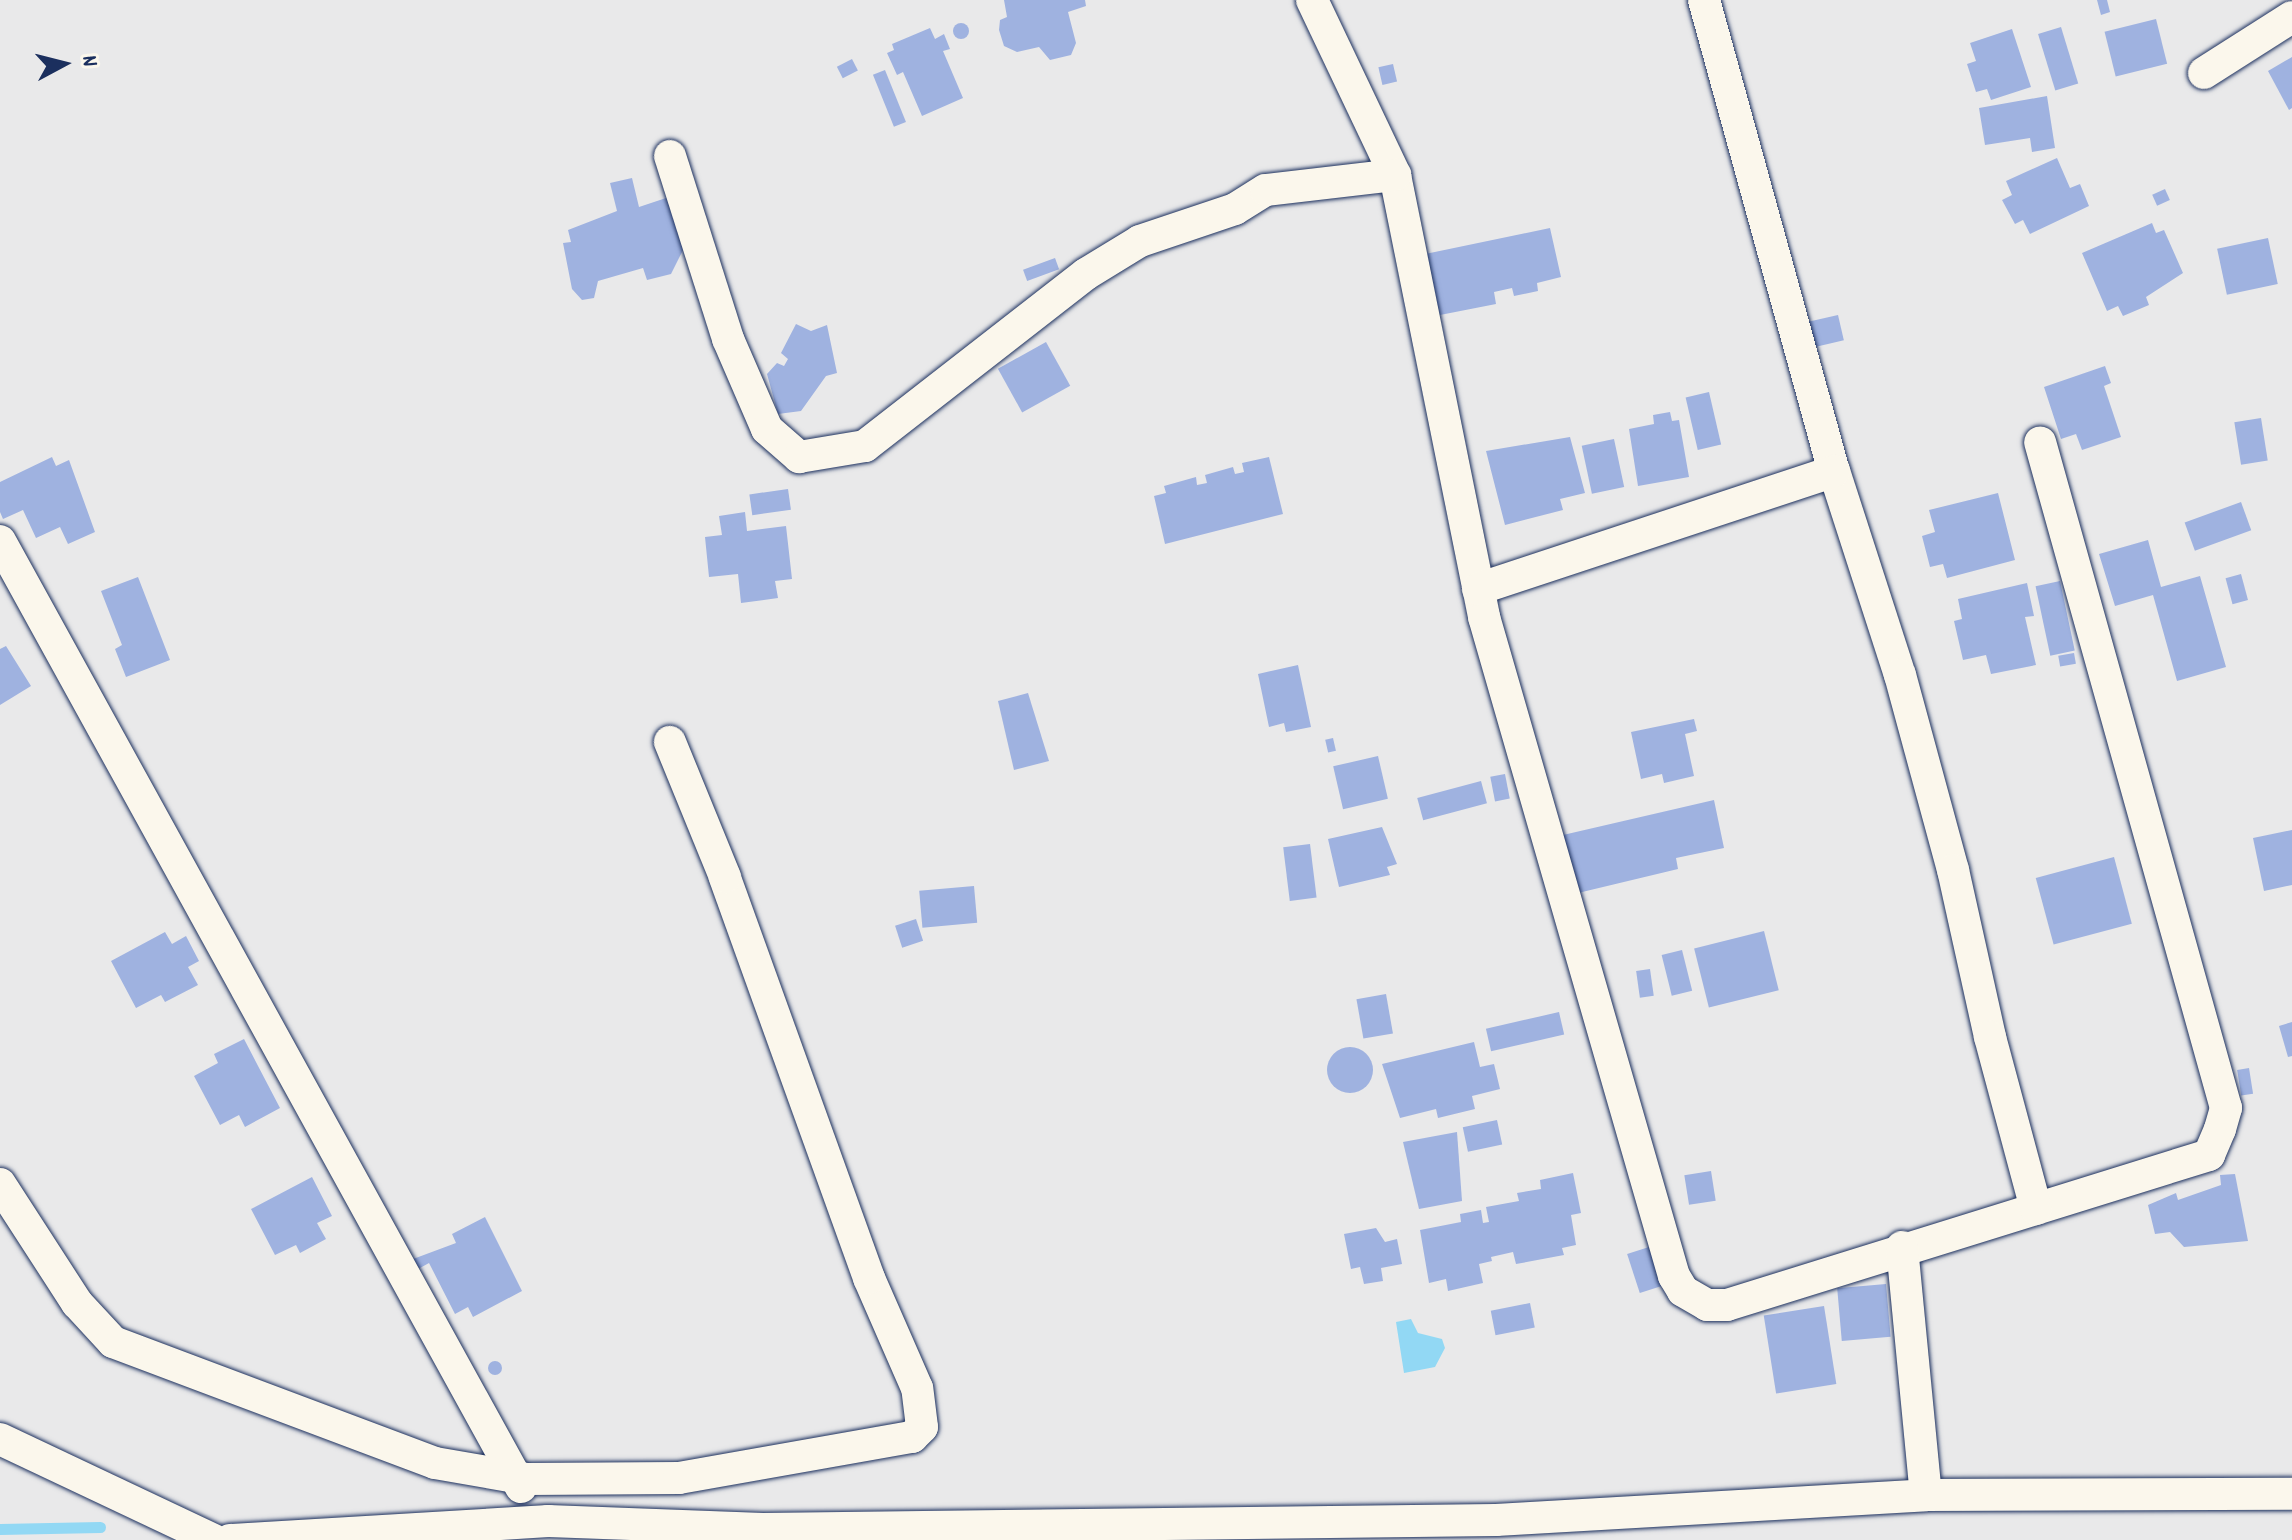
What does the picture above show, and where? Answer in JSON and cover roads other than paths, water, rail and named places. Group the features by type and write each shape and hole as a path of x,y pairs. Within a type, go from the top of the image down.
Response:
{"street":[{"path":"1312,0 1395,175 1478,589 1674,1276 1683,1291 1707,1305 1727,1305 1902,1247 2209,1155 2226,1108 2040,442"},
{"path":"1704,0 1834,471 1900,675 1949,855 2036,1209"},
{"path":"2204,73 2292,17"},
{"path":"670,156 728,339 767,429 799,457 865,446 1086,274 1140,241 1235,209 1266,190 1395,175"},
{"path":"1478,589 1834,471"},
{"path":"0,541 512,1476 548,1521"},
{"path":"0,1184 77,1303 113,1342 435,1463 512,1476 679,1478 912,1437 922,1427 917,1388 869,1278 725,877 670,742"},
{"path":"1902,1247 1926,1495"},
{"path":"0,1439 214,1540"},
{"path":"230,1540 548,1521 763,1529 1496,1520 1926,1495 2292,1494"}],"water":[{"path":"1411,1319 1418,1333 1442,1339 1445,1348 1435,1367 1404,1373 1396,1322"}],"waterway":[{"path":"0,1529 100,1527"}]}
